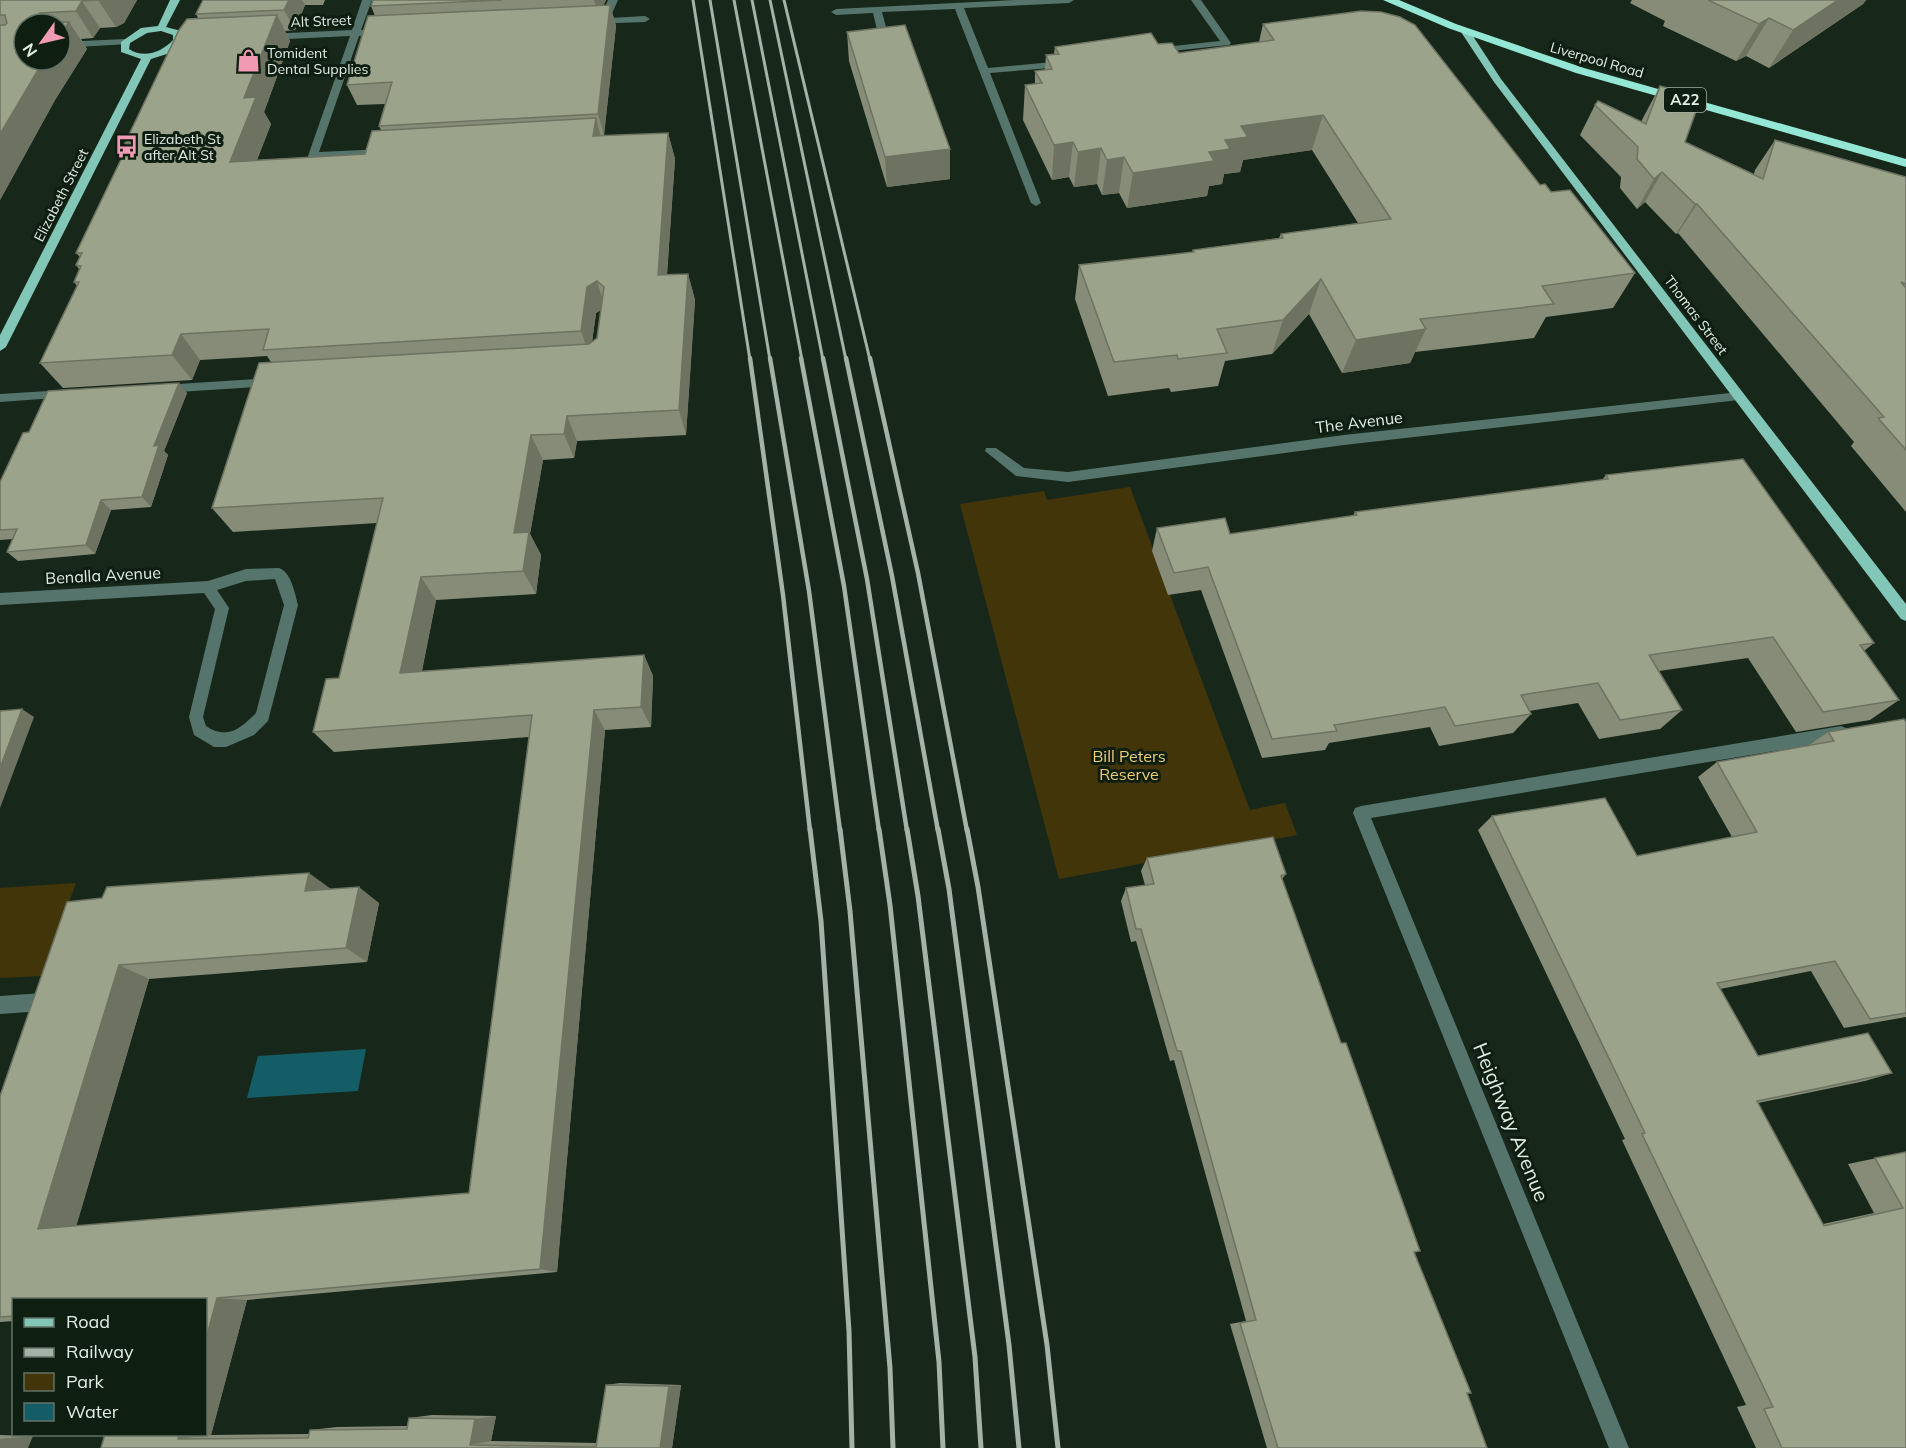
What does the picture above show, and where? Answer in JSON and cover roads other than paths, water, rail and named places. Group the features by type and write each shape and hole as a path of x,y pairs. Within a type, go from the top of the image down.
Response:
{"highway":[{"name":"Liverpool Road","path":"1389,0 1466,32 1564,67 1906,163"}],"main road":[{"path":"161,28 175,0"},
{"path":"161,28 178,33 183,41 163,53 147,56 127,53 124,50 126,42 144,30 161,28"},
{"name":"Thomas Street","path":"1466,32 1497,80 1906,615"},
{"name":"Elizabeth Street","path":"0,347 147,56"}],"street":[{"path":"367,0 313,156 395,151"},
{"path":"604,21 613,0"},
{"path":"836,12 973,2 1069,0"},
{"path":"1149,51 1226,43 1196,0"},
{"path":"958,4 1036,203"},
{"path":"877,10 888,52"},
{"path":"580,22 645,20"},
{"name":"Alt Street","path":"252,37 390,31"},
{"path":"72,44 126,42"},
{"path":"985,71 1072,62"},
{"path":"155,389 287,381"},
{"path":"0,398 72,394"},
{"name":"The Avenue","path":"991,452 1021,473 1068,477 1344,440 1738,396"},
{"name":"Benalla Avenue","path":"0,598 208,588 246,575 279,573 287,589 291,605 263,716 249,730 226,740 214,740 199,730 196,717 222,608 208,588"},
{"name":"Heighway Avenue","path":"1619,1448 1361,813 1861,729"},
{"path":"0,1005 44,1002"}],"water":[{"path":"366,1049 358,1091 247,1098 258,1056"}],"railway":[{"path":"693,0 750,360"},
{"path":"710,0 770,360"},
{"path":"734,0 802,360"},
{"path":"752,0 823,360"},
{"path":"770,0 846,360"},
{"path":"784,0 870,360"},
{"path":"750,358 783,595 810,831"},
{"path":"770,358 809,591 840,831"},
{"path":"801,358 844,586 879,831"},
{"path":"823,358 867,579 907,831"},
{"path":"846,358 892,576 938,831"},
{"path":"870,358 918,573 967,831"},
{"path":"810,829 821,921 849,1331 852,1448"},
{"path":"840,829 850,911 890,1368 893,1448"},
{"path":"879,829 890,905 939,1362 943,1448"},
{"path":"907,829 918,896 975,1357 981,1448"},
{"path":"938,829 949,889 1009,1345 1019,1448"},
{"path":"967,829 978,887 1047,1345 1058,1448"}],"place":[{"name":"Tomident Dental Supplies","path":"249,61"},
{"name":"Elizabeth St after Alt St","path":"126,147"}],"park label":[{"name":"Bill Peters Reserve","path":"1129,765"}]}
